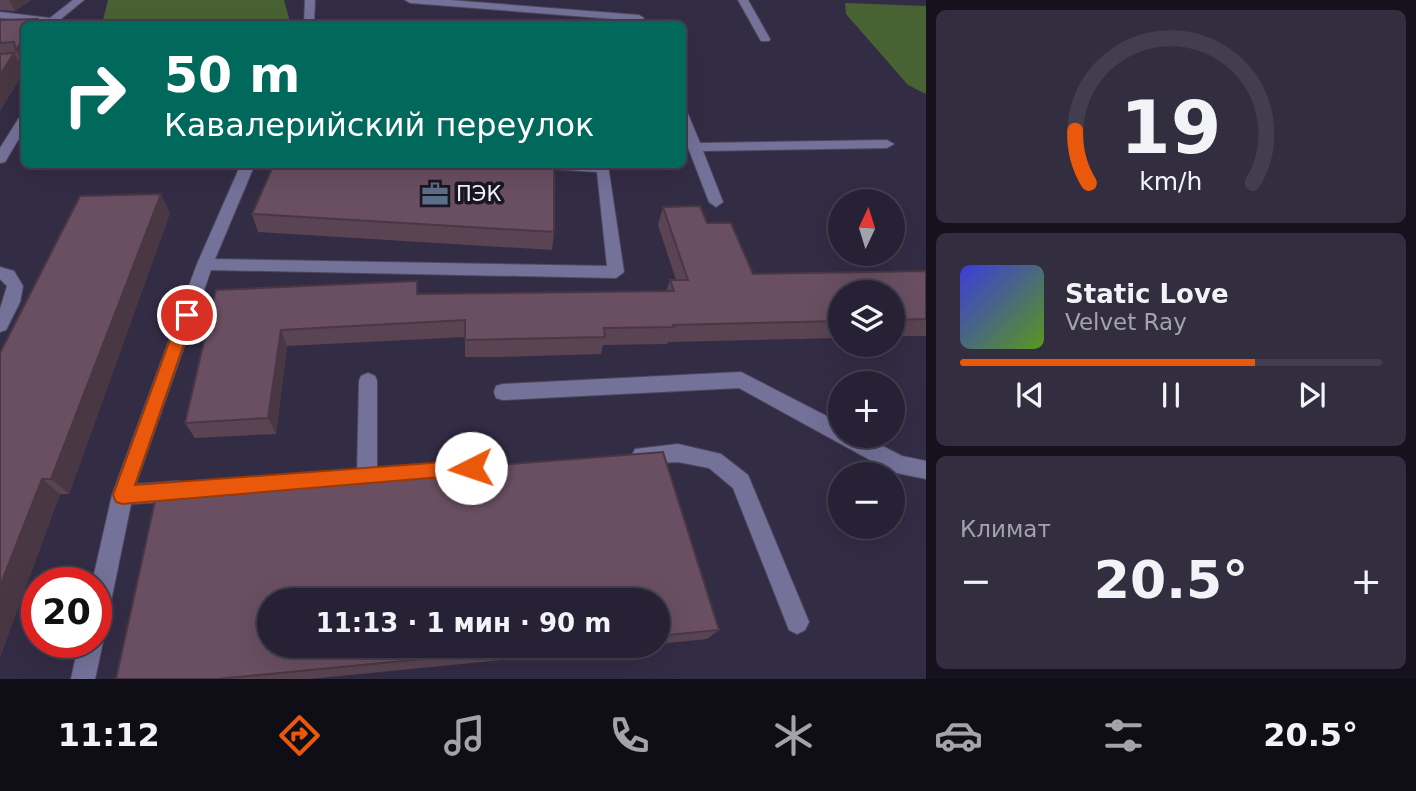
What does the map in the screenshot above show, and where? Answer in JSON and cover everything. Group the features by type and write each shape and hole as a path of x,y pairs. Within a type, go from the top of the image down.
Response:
{"street":[{"path":"0,15 52,21 79,0"},
{"path":"309,21 310,0"},
{"path":"410,0 639,17"},
{"path":"743,0 765,39"},
{"path":"0,66 21,66"},
{"path":"686,123 716,202"},
{"path":"0,159 21,126"},
{"path":"697,147 887,145"},
{"path":"107,567 122,495 205,264 246,168"},
{"path":"205,264 616,272 603,168"},
{"path":"0,273 8,275 15,286 0,325"},
{"path":"503,392 741,380 828,427"},
{"path":"367,476 368,381"},
{"path":"868,448 900,465 926,470"},
{"path":"624,457 678,453 714,460 741,482 797,622"},
{"path":"340,478 394,474"},
{"path":"122,495 204,489"},
{"path":"83,679 87,658"}],"green space":[{"path":"108,0 284,0 289,18 288,21 103,21"},
{"path":"845,3 926,6 926,94 908,85 846,14"}],"building":[{"path":"37,19 21,21 21,42 16,50 14,42 0,43 0,20"},
{"path":"14,53 0,75 0,54"},
{"path":"272,168 554,168 554,232 252,214"},
{"path":"161,194 51,479 42,479 0,586 0,353 80,196"},
{"path":"700,206 707,223 731,223 753,274 926,271 926,319 905,320 905,280 828,280 828,321 604,328 605,337 465,340 465,320 281,330 268,418 185,423 216,290 417,281 417,294 674,291 670,280 688,280 663,207"},
{"path":"663,452 719,630 670,635 670,588 257,588 257,658 432,658 217,679 116,679 157,492"}],"place":[{"name":"ПЭК","path":"435,194"}],"route":[{"path":"187,315 122,495 471,468"}]}
